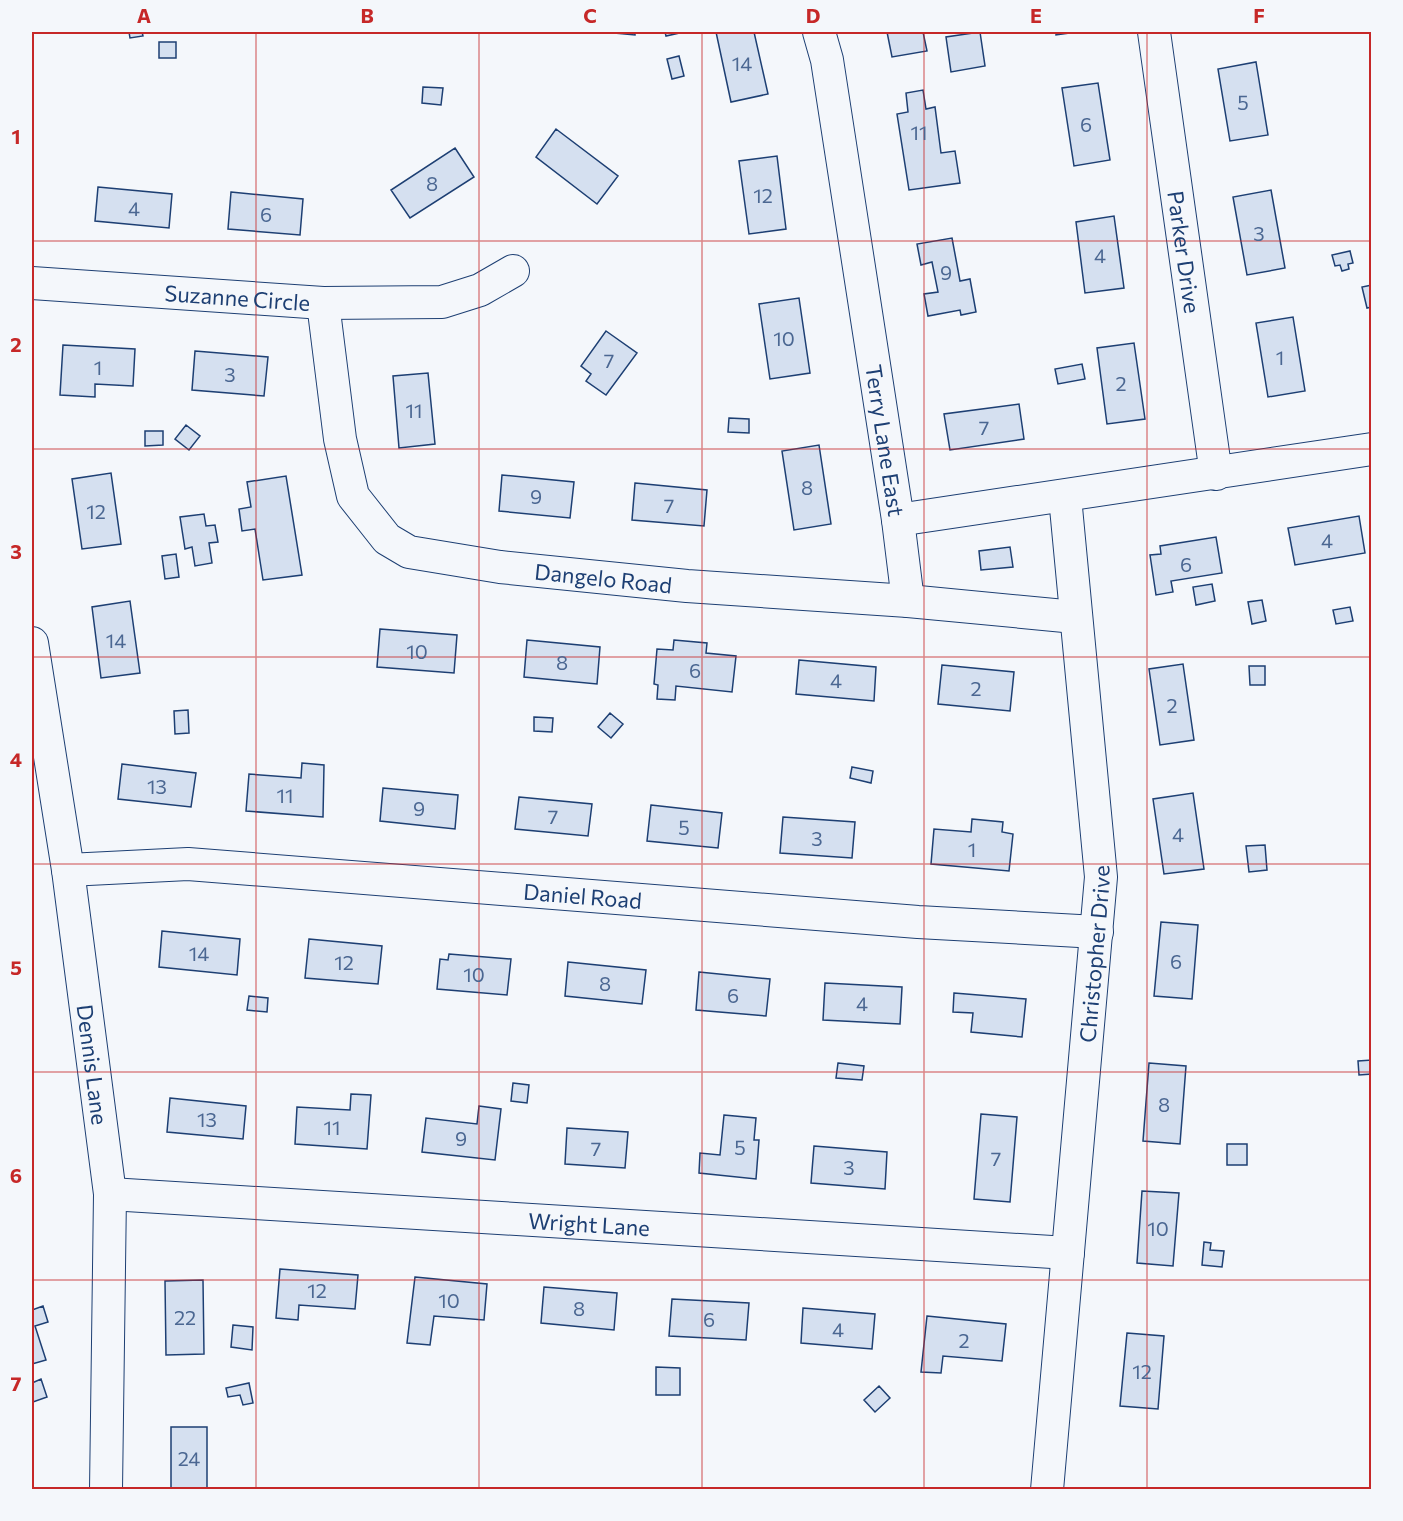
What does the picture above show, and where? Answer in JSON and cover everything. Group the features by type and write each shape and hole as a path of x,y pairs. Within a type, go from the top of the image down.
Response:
{"street":[{"name":"Terry Lane East","path":"819,32 827,60 898,520 1371,449"},
{"name":"Parker Drive","path":"1154,32 1216,474"},
{"name":"Suzanne Circle","path":"32,283 323,303 442,302 480,290 513,271"},
{"name":"Dangelo Road","path":"323,303 340,439 353,496 387,539 409,552 500,567 687,586 1075,617"},
{"name":"Christopher Drive","path":"1047,1490 1101,877 1065,496"},
{"path":"898,520 908,602"},
{"name":"Dennis Lane","path":"32,643 68,870 110,1194 106,1490"},
{"name":"Daniel Road","path":"68,870 188,864 918,922 1097,932"},
{"name":"Wright Lane","path":"110,1194 1068,1253"}],"building":[{"path":"129,32 142,32 143,36 130,38"},
{"path":"603,32 635,32 635,35"},
{"path":"665,32 684,32 666,36"},
{"path":"716,32 754,32 768,94 731,102"},
{"path":"887,32 923,32 927,51 892,57"},
{"path":"980,32 985,66 951,72 946,37"},
{"path":"1056,32 1077,32 1056,35"},
{"path":"159,42 176,42 176,58 159,58"},
{"path":"679,56 684,76 672,79 667,59"},
{"path":"1256,62 1268,135 1230,141 1218,69"},
{"path":"1098,83 1110,160 1074,166 1062,88"},
{"path":"423,87 443,88 441,105 422,103"},
{"path":"923,90 926,109 935,107 941,153 955,151 960,183 909,190 897,114 908,112 906,93"},
{"path":"556,129 618,176 597,204 536,157"},
{"path":"455,148 474,177 410,218 391,190"},
{"path":"777,156 786,229 749,234 739,161"},
{"path":"98,187 172,194 169,228 95,221"},
{"path":"1271,190 1285,268 1247,275 1233,197"},
{"path":"231,192 303,199 300,235 228,229"},
{"path":"1114,216 1124,288 1085,293 1076,222"},
{"path":"952,238 960,281 970,279 976,312 961,315 960,310 928,316 924,294 938,292 932,262 921,265 917,244"},
{"path":"1350,251 1353,263 1348,264 1349,269 1342,271 1340,265 1335,266 1332,255"},
{"path":"1372,285 1372,307 1367,308 1362,287"},
{"path":"799,298 810,373 770,379 759,304"},
{"path":"1293,317 1305,391 1268,397 1256,323"},
{"path":"606,331 637,353 606,395 586,381 591,374 581,366"},
{"path":"1134,343 1145,419 1107,424 1097,348"},
{"path":"63,345 135,349 133,386 95,384 95,397 60,395"},
{"path":"195,351 268,357 264,396 192,390"},
{"path":"1082,364 1085,379 1058,384 1055,369"},
{"path":"428,373 435,444 399,448 393,376"},
{"path":"1019,404 1024,439 950,450 944,414"},
{"path":"729,418 749,419 749,433 728,432"},
{"path":"186,425 200,436 189,450 175,439"},
{"path":"145,431 163,431 163,445 145,446"},
{"path":"819,445 831,524 794,530 782,451"},
{"path":"111,473 121,544 82,549 72,479"},
{"path":"502,475 574,482 570,518 499,511"},
{"path":"286,476 302,575 263,580 255,529 242,531 239,509 251,507 247,482"},
{"path":"635,483 707,490 704,526 632,520"},
{"path":"204,514 206,526 215,525 218,542 209,543 212,563 195,566 192,547 185,549 180,517"},
{"path":"1359,516 1365,553 1295,565 1288,528"},
{"path":"1216,537 1222,573 1171,581 1173,592 1156,595 1150,555 1161,554 1160,546"},
{"path":"1010,547 1013,567 981,570 979,551"},
{"path":"176,554 179,577 165,579 162,556"},
{"path":"1212,584 1215,601 1196,605 1193,587"},
{"path":"1262,600 1266,621 1252,624 1248,602"},
{"path":"130,601 140,673 101,678 92,607"},
{"path":"1350,607 1353,621 1336,624 1333,610"},
{"path":"380,629 457,635 454,673 377,667"},
{"path":"527,640 600,647 597,684 524,677"},
{"path":"674,640 707,643 706,653 736,656 732,692 676,686 675,700 657,699 658,685 654,684 657,649 673,650"},
{"path":"799,660 876,667 874,701 796,694"},
{"path":"1183,664 1194,740 1160,745 1149,669"},
{"path":"942,665 1014,672 1010,711 938,704"},
{"path":"1249,666 1265,666 1265,685 1250,685"},
{"path":"188,710 189,733 175,734 174,711"},
{"path":"610,713 623,724 611,738 598,727"},
{"path":"534,717 553,718 552,732 534,731"},
{"path":"302,763 324,765 323,817 246,811 249,774 301,778"},
{"path":"122,764 196,773 191,807 118,799"},
{"path":"852,767 873,771 871,783 850,778"},
{"path":"383,788 458,795 455,829 380,821"},
{"path":"1193,793 1204,869 1164,874 1153,799"},
{"path":"519,797 592,804 588,836 515,829"},
{"path":"651,805 722,813 718,848 647,841"},
{"path":"783,817 855,822 852,858 780,853"},
{"path":"972,819 1003,822 1002,832 1013,834 1009,871 931,864 934,829 971,832"},
{"path":"1265,845 1267,870 1249,872 1246,846"},
{"path":"1161,922 1198,925 1192,999 1154,996"},
{"path":"162,931 240,939 237,975 159,967"},
{"path":"309,939 382,946 378,984 305,978"},
{"path":"449,954 511,959 507,995 437,989 440,959 448,960"},
{"path":"568,962 646,970 642,1004 565,996"},
{"path":"699,972 770,979 766,1016 696,1010"},
{"path":"825,983 902,987 900,1024 823,1020"},
{"path":"954,993 1026,999 1022,1037 971,1032 973,1013 953,1012"},
{"path":"249,996 268,998 267,1012 247,1010"},
{"path":"1372,1060 1372,1074 1359,1075 1358,1061"},
{"path":"838,1063 864,1066 862,1080 836,1078"},
{"path":"1149,1063 1186,1066 1180,1144 1143,1141"},
{"path":"513,1083 529,1085 527,1103 511,1101"},
{"path":"351,1094 371,1095 367,1149 295,1144 297,1107 350,1110"},
{"path":"170,1098 246,1106 243,1139 167,1132"},
{"path":"479,1106 501,1109 495,1160 422,1152 426,1118 477,1124"},
{"path":"981,1114 1017,1117 1010,1202 974,1199"},
{"path":"724,1115 756,1118 754,1140 759,1140 756,1179 699,1173 700,1153 720,1155"},
{"path":"567,1128 628,1132 625,1168 565,1164"},
{"path":"1227,1144 1247,1144 1247,1165 1227,1165"},
{"path":"814,1146 887,1152 885,1189 811,1183"},
{"path":"1142,1191 1179,1193 1173,1266 1137,1263"},
{"path":"1204,1242 1211,1243 1210,1250 1224,1251 1222,1267 1202,1265"},
{"path":"280,1269 358,1275 355,1309 299,1305 298,1320 276,1318"},
{"path":"415,1277 487,1284 484,1320 434,1316 430,1345 407,1343"},
{"path":"203,1280 204,1354 166,1355 165,1281"},
{"path":"544,1287 617,1293 614,1330 541,1323"},
{"path":"672,1299 749,1303 746,1340 669,1336"},
{"path":"43,1306 48,1322 35,1326 46,1360 32,1364 32,1310"},
{"path":"803,1308 875,1314 872,1349 801,1343"},
{"path":"927,1316 1006,1324 1002,1361 943,1356 941,1373 921,1372"},
{"path":"233,1325 253,1327 252,1350 231,1347"},
{"path":"1127,1333 1164,1336 1158,1409 1120,1406"},
{"path":"656,1367 680,1368 680,1395 656,1395"},
{"path":"41,1379 47,1397 33,1402 32,1383"},
{"path":"249,1383 253,1403 243,1405 240,1395 228,1397 226,1388"},
{"path":"879,1386 890,1398 875,1412 864,1400"},
{"path":"171,1427 207,1427 207,1490 171,1490"}]}
